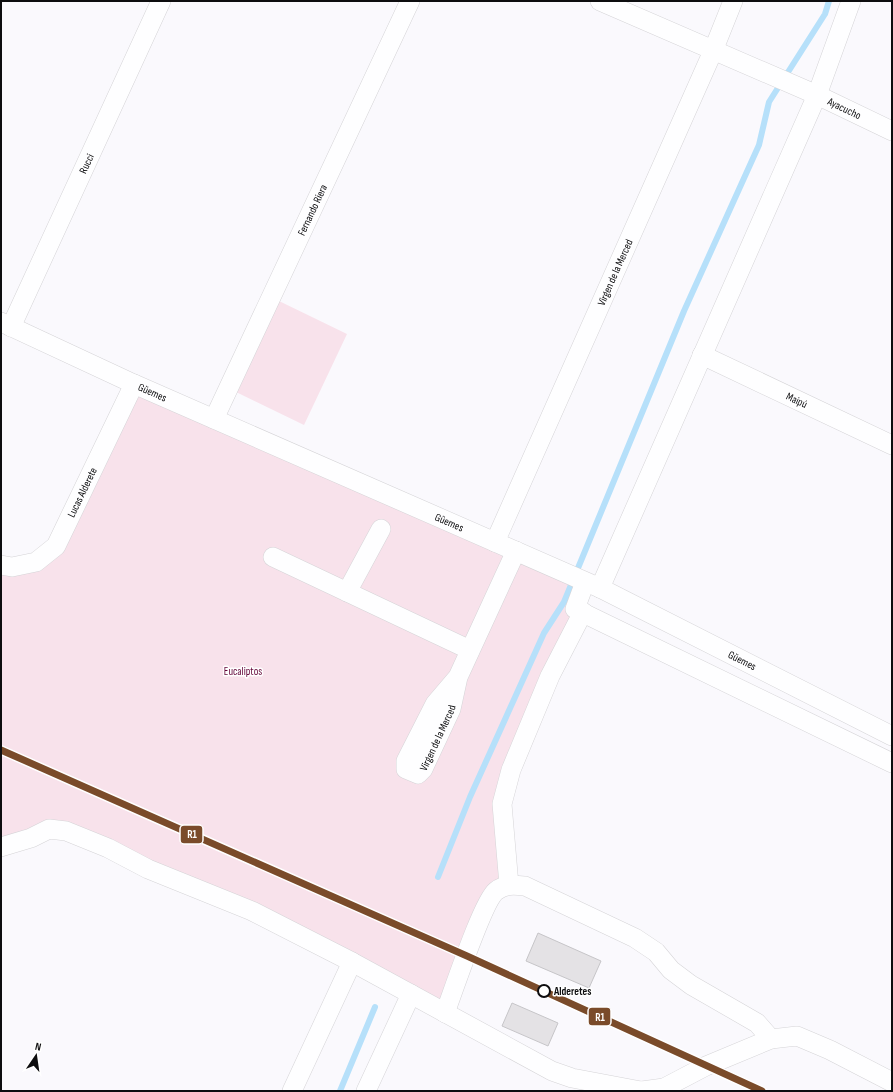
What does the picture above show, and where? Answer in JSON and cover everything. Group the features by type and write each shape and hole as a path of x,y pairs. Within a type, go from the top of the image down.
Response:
{"street":[{"name":"Rucci","path":"6,324 161,1"},
{"name":"Fernando Riera","path":"214,419 410,1"},
{"name":"Ayacucho","path":"600,1 817,95 892,131"},
{"name":"Virgen de la Merced","path":"495,542 713,51 733,1"},
{"path":"851,1 817,95 702,355 575,609 892,763"},
{"name":"Güemes","path":"6,324 134,384 589,583 892,736"},
{"name":"Maipú","path":"702,355 892,445"},
{"name":"Lucas Alderete","path":"1,565 12,567 36,562 56,546 134,384"},
{"path":"347,592 381,529"},
{"path":"458,677 516,551"},
{"path":"273,557 470,650"},
{"path":"509,885 502,804 511,770 550,676 583,612"},
{"path":"1,847 31,838 49,830 66,831 108,848 148,869 252,911 352,962 552,1071 572,1078 641,1091 664,1088 706,1066 771,1039 796,1036 830,1050 892,1082"},
{"path":"445,1013 484,910 495,892 509,885 525,886 635,938 656,952 671,970 691,986 757,1023 771,1039"},
{"path":"292,1091 352,962"},
{"path":"366,1091 410,994"}],"green space":[{"path":"279,301 347,334 304,425 236,392"},
{"name":"Eucaliptos","path":"134,384 585,582 511,770 509,885 495,892 445,1013 66,831 1,846 1,565 36,562"}],"building":[{"path":"538,933 601,961 589,988 526,961"},
{"path":"512,1003 558,1023 548,1046 502,1026"}],"waterway":[{"path":"438,877 470,797 544,633 564,602 684,311 759,145 769,102 825,14 829,1"},
{"path":"340,1091 375,1007"}],"transit line":[{"name":"R1","path":"1,750 467,956 762,1091"}],"place":[{"name":"Alderetes","path":"544,991"}]}
